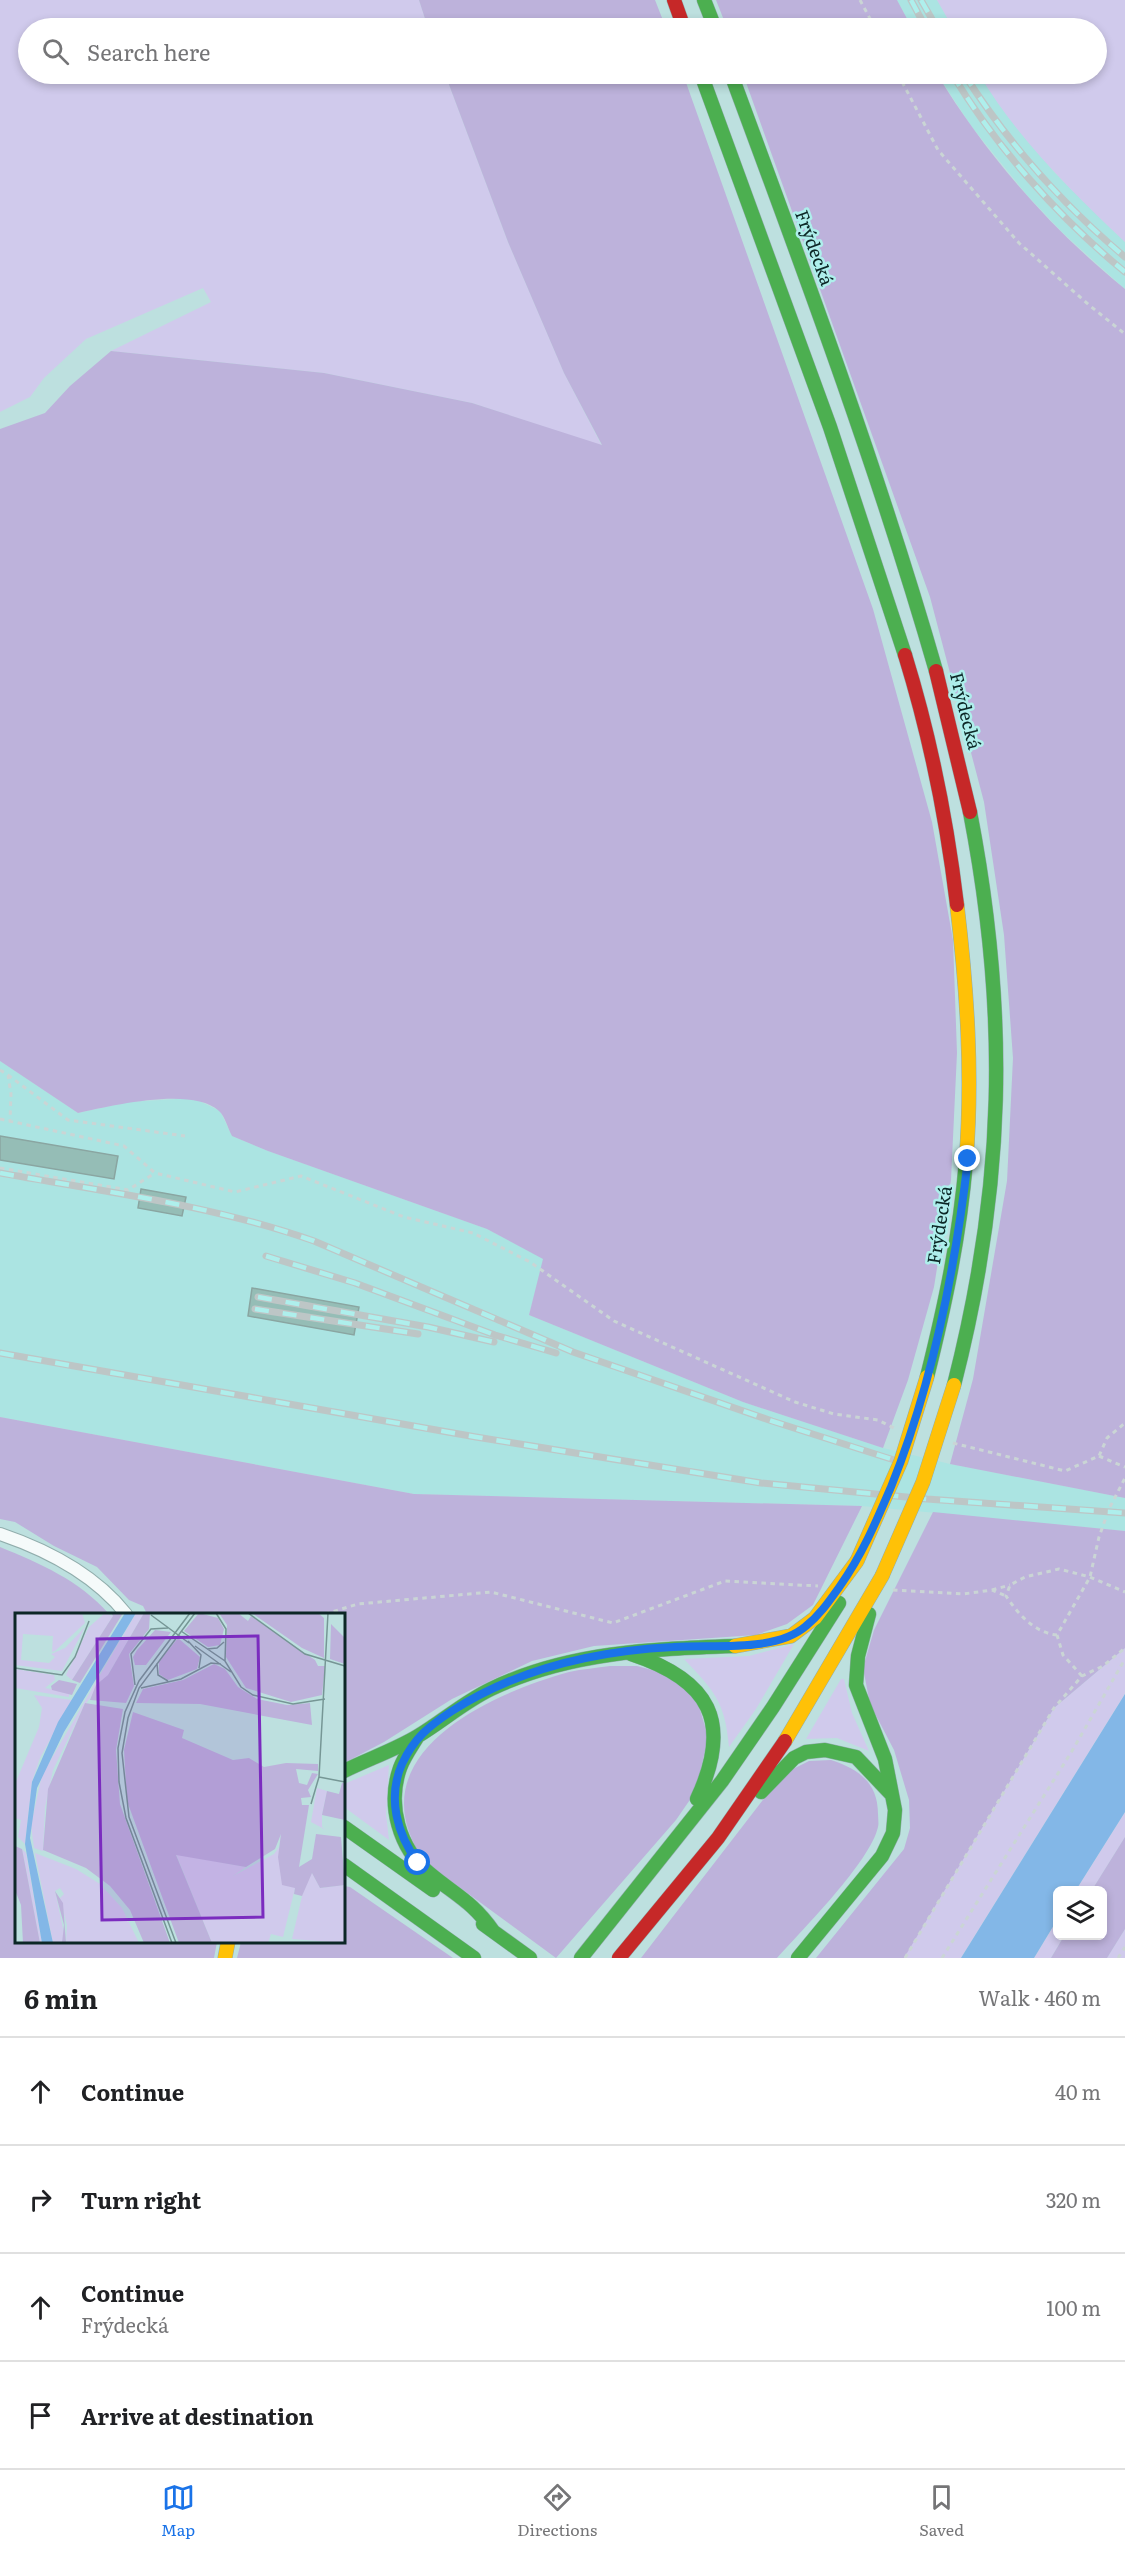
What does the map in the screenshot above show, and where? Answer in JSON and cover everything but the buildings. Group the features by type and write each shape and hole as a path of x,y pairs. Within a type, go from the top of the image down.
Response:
{"main road":[{"path":"674,0 680,18"},
{"path":"704,0 711,18"},
{"name":"Frýdecká","path":"705,84 818,390 921,712 945,819 968,992 968,1159 956,1248 927,1377 898,1468 853,1569"},
{"name":"Frýdecká","path":"735,84 848,393 916,598 946,704 970,810 989,930 996,1013 996,1123 992,1197 979,1282 954,1385 923,1484 881,1585"},
{"path":"345,1771 418,1736 467,1702 507,1682 559,1664 616,1653 672,1647 750,1645 785,1638 799,1632 812,1621 853,1569"},
{"path":"581,1958 666,1853 770,1714 836,1611 853,1569"},
{"path":"798,1958 891,1843 895,1823 893,1797 885,1759 860,1700 855,1677 860,1644 881,1585"},
{"path":"619,1958 732,1819 800,1719 881,1585"},
{"path":"616,1653 631,1654 655,1661 682,1675 704,1701 714,1724 715,1748 710,1772 666,1853"},
{"path":"418,1736 401,1767 395,1788 395,1808 401,1834 423,1868 478,1910 493,1931"},
{"path":"732,1819 794,1758 819,1750 840,1752 856,1757 893,1797"},
{"path":"345,1828 530,1958"},
{"path":"350,1874 474,1958"},
{"path":"225,1958 228,1943"}],"street":[{"path":"0,1534 34,1547 78,1572 106,1593 125,1613"}],"path":[{"path":"860,0 870,18"},
{"path":"903,84 938,150 1019,243 1089,306 1125,334"},
{"path":"0,1070 68,1120 185,1136"},
{"path":"8,1075 10,1121"},
{"path":"0,1119 124,1146 155,1173 235,1192 301,1176 404,1217 473,1233 531,1262 614,1321 795,1402 834,1414 878,1420 898,1431"},
{"path":"0,1168 128,1190 155,1173"},
{"path":"945,1441 1065,1471 1099,1456 1107,1438 1125,1423"},
{"path":"1099,1456 1125,1467"},
{"path":"1082,1676 1063,1655 1058,1635 1090,1577 1099,1537 1109,1509 1125,1478"},
{"path":"881,1585 963,1594 992,1590 1010,1585 1025,1576 1059,1569 1090,1577 1125,1592"},
{"path":"328,1613 358,1604 491,1592 613,1623 725,1581 820,1586"},
{"path":"1006,1596 1010,1585"},
{"path":"992,1590 1006,1596 1025,1618 1044,1634 1058,1635"},
{"path":"905,1958 1054,1708 1082,1676 1103,1666 1125,1648"},
{"path":"942,1958 1072,1751 1125,1659"},
{"path":"1118,1958 1125,1947"}],"shaded area":[{"path":"0,0 419,0 425,18 18,18 18,84 449,84 508,242 564,373 602,446 472,403 324,373 111,351 211,302 203,288 86,339 44,378 30,397 0,412"},
{"path":"419,0 655,0 662,18 425,18"},
{"path":"716,0 897,0 907,18 723,18"},
{"path":"897,0 937,0 947,18 907,18"},
{"path":"937,0 1125,0 1125,242 1046,163 1010,120 985,84 1107,84 1107,18 947,18"},
{"path":"449,84 687,84 873,609 932,822 953,940 957,1053 951,1180 934,1287 908,1380 883,1448 743,1402 529,1315 543,1259 487,1229 232,1136 221,1113 207,1104 190,1100 151,1100 78,1113 0,1061 0,429 45,413 70,386 111,351 324,373 472,403 602,445 564,373 508,242"},
{"path":"747,84 943,84 977,133 1022,189 1071,241 1125,289 1125,1498 950,1464 973,1379 1007,1181 1013,1058 1004,935 984,802 930,597"},
{"path":"944,84 986,84 1054,172 1125,242 1125,289 1063,233 1027,195 972,127"},
{"path":"0,1061 78,1113 129,1102 193,1098 220,1111 232,1136 487,1229 544,1259 529,1315 743,1402 883,1448 950,1464 1125,1498 1125,1531 862,1506 414,1494 0,1417"},
{"path":"0,1417 414,1494 862,1506 813,1605 787,1624 756,1635 594,1646 532,1661 452,1699 384,1742 345,1762 345,1613 146,1613 143,1606 129,1600 97,1567 54,1546 15,1522 0,1519"},
{"path":"933,1512 1125,1531 1125,1648 1054,1708 904,1958 816,1958 904,1849 910,1828 909,1800 894,1750 870,1704 863,1668 874,1630"},
{"path":"0,1547 59,1574 85,1592 108,1613 15,1613 15,1943 217,1943 214,1958 0,1958"},
{"path":"794,1644 756,1709 729,1747 721,1707 710,1689 684,1659 749,1656"},
{"path":"1125,1648 1125,1694 961,1958 903,1958 1054,1708"},
{"path":"610,1666 637,1666 660,1672 679,1681 699,1706 708,1737 696,1791 676,1820 556,1958 425,1862 407,1825 405,1791 417,1762 438,1736 468,1715 536,1682 569,1672"},
{"path":"841,1679 844,1679 852,1713 869,1751 837,1738 806,1739"},
{"path":"1125,1694 1125,1812 1079,1886 1053,1886 1053,1927 1034,1958 961,1958"},
{"path":"831,1760 858,1773 870,1785 877,1803 878,1827 862,1858 849,1876 777,1958 641,1958 783,1774 809,1761"},
{"path":"389,1765 386,1814 389,1840 345,1808 345,1784"},
{"path":"1125,1812 1125,1837 1094,1886 1079,1886"},
{"path":"1125,1837 1125,1929 1107,1958 1051,1958 1062,1940 1107,1940 1107,1886 1094,1886"},
{"path":"345,1886 350,1887 453,1958 237,1958 241,1943 345,1943"},
{"path":"1053,1927 1053,1940 1062,1940 1051,1958 1034,1958"},
{"path":"1125,1929 1125,1958 1107,1958"}],"railway":[{"path":"911,0 921,18"},
{"path":"921,0 931,18"},
{"path":"959,84 1009,155 1030,180 1076,228 1125,272"},
{"path":"971,84 1037,172 1079,216 1125,257"},
{"path":"0,1173 198,1209 314,1241 573,1352 772,1421 894,1460"},
{"path":"266,1256 355,1283 495,1335 556,1353"},
{"path":"258,1297 428,1327 494,1342"},
{"path":"255,1309 418,1334"},
{"path":"0,1353 476,1437 761,1483 927,1499 1125,1513"}],"traffic: fast":[{"path":"704,0 711,18"},
{"path":"705,84 830,427 905,655"},
{"path":"735,84 865,445 936,671"},
{"path":"954,1385 971,1312 984,1240 992,1170 996,1100 996,1030 991,959 983,886 970,812"},
{"path":"927,1377 951,1270 966,1161"},
{"path":"581,1958 722,1781 773,1707 839,1603"},
{"path":"798,1958 882,1856 893,1833 895,1810 885,1759 856,1685 858,1656 869,1614"},
{"path":"345,1771 409,1741 491,1689 550,1667 641,1651 735,1646"},
{"path":"631,1654 680,1677 696,1691 707,1707 713,1726 713,1748 708,1772 697,1799"},
{"path":"418,1736 402,1764 396,1782 396,1811 403,1839 419,1863 470,1905 493,1931"},
{"path":"761,1792 794,1758 806,1752 825,1750 856,1757 892,1795"},
{"path":"345,1828 433,1890"},
{"path":"345,1866 474,1958"},
{"path":"483,1924 530,1958"}],"traffic: slow":[{"path":"957,905 968,1033 969,1097 966,1161"},
{"path":"857,1561 901,1461 927,1377"},
{"path":"882,1576 923,1482 954,1385"},
{"path":"735,1646 791,1636 815,1618 857,1561"},
{"path":"785,1741 882,1576"},
{"path":"225,1958 228,1943"}],"traffic: jam":[{"path":"674,0 680,18"},
{"path":"905,655 937,779 957,905"},
{"path":"936,671 970,812"},
{"path":"619,1958 718,1838 785,1741"}],"route":[{"path":"418,1863 399,1828 395,1808 397,1778 404,1759 418,1736 459,1707 475,1697 526,1674 574,1660 646,1649 750,1645 785,1638 808,1625 830,1600 867,1542 895,1476 913,1425 933,1356 950,1280 968,1159"}]}
